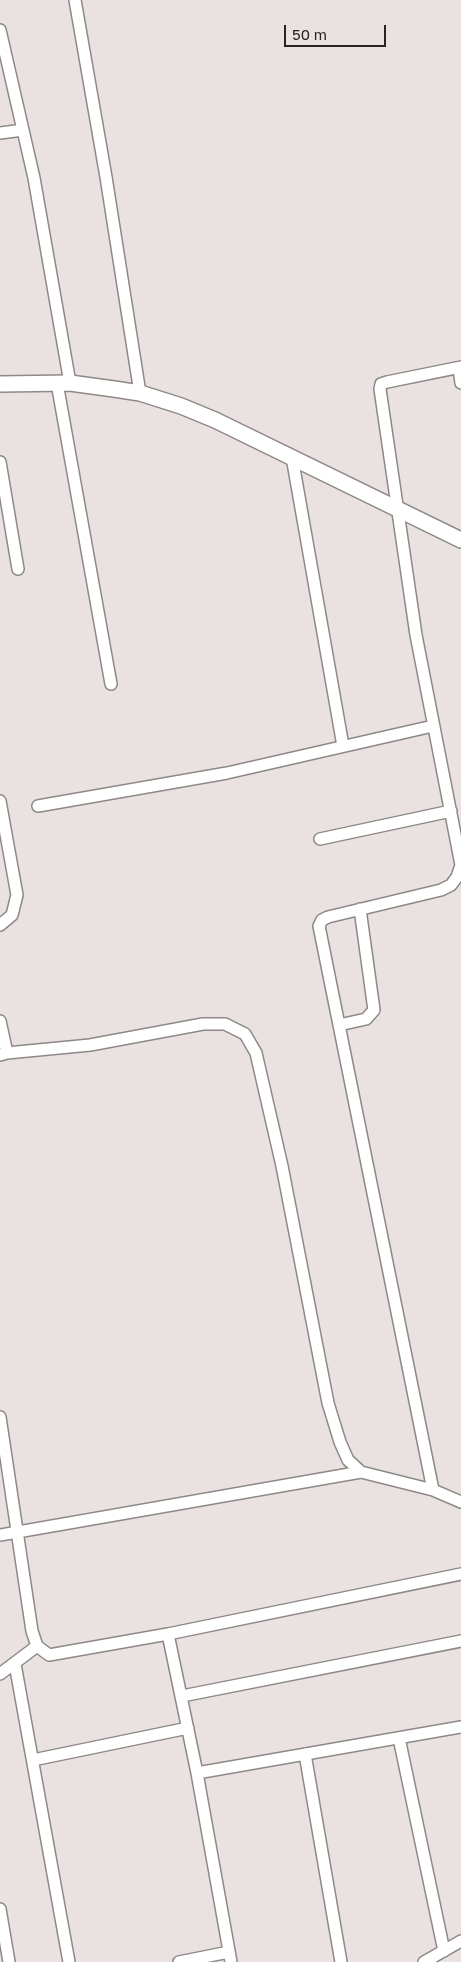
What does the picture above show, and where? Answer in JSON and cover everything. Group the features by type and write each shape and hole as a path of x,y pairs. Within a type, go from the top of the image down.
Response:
{"street":[{"path":"75,0 106,177 140,393"},
{"path":"0,30 2,49 24,130 46,241 64,383 111,684"},
{"path":"0,133 24,130"},
{"path":"433,1490 319,926 322,920 328,917 441,890 451,885 457,877 461,865 433,726 396,508 380,389 381,384 460,368 461,383"},
{"path":"0,384 64,383 140,393 215,420 461,540"},
{"path":"292,457 343,746"},
{"path":"0,462 18,569"},
{"path":"38,806 226,773 433,726"},
{"path":"0,801 17,895 12,915 0,926"},
{"path":"320,839 451,811"},
{"path":"339,1025 366,1019 374,1010 360,909"},
{"path":"0,1021 3,1054 90,1045 203,1024 225,1024 245,1034 256,1053 282,1166 328,1403 340,1442 348,1460 361,1472"},
{"path":"0,1417 32,1631 37,1646 49,1655 168,1634 461,1574"},
{"path":"0,1535 361,1472 433,1490 461,1502"},
{"path":"168,1634 197,1773 230,1957 179,1962"},
{"path":"182,1696 461,1641"},
{"path":"0,1674 37,1646"},
{"path":"15,1664 69,1962"},
{"path":"197,1773 461,1727"},
{"path":"32,1760 188,1728"},
{"path":"399,1738 444,1951"},
{"path":"305,1754 341,1962"},
{"path":"0,1909 9,1962"},
{"path":"424,1962 461,1941"}]}
